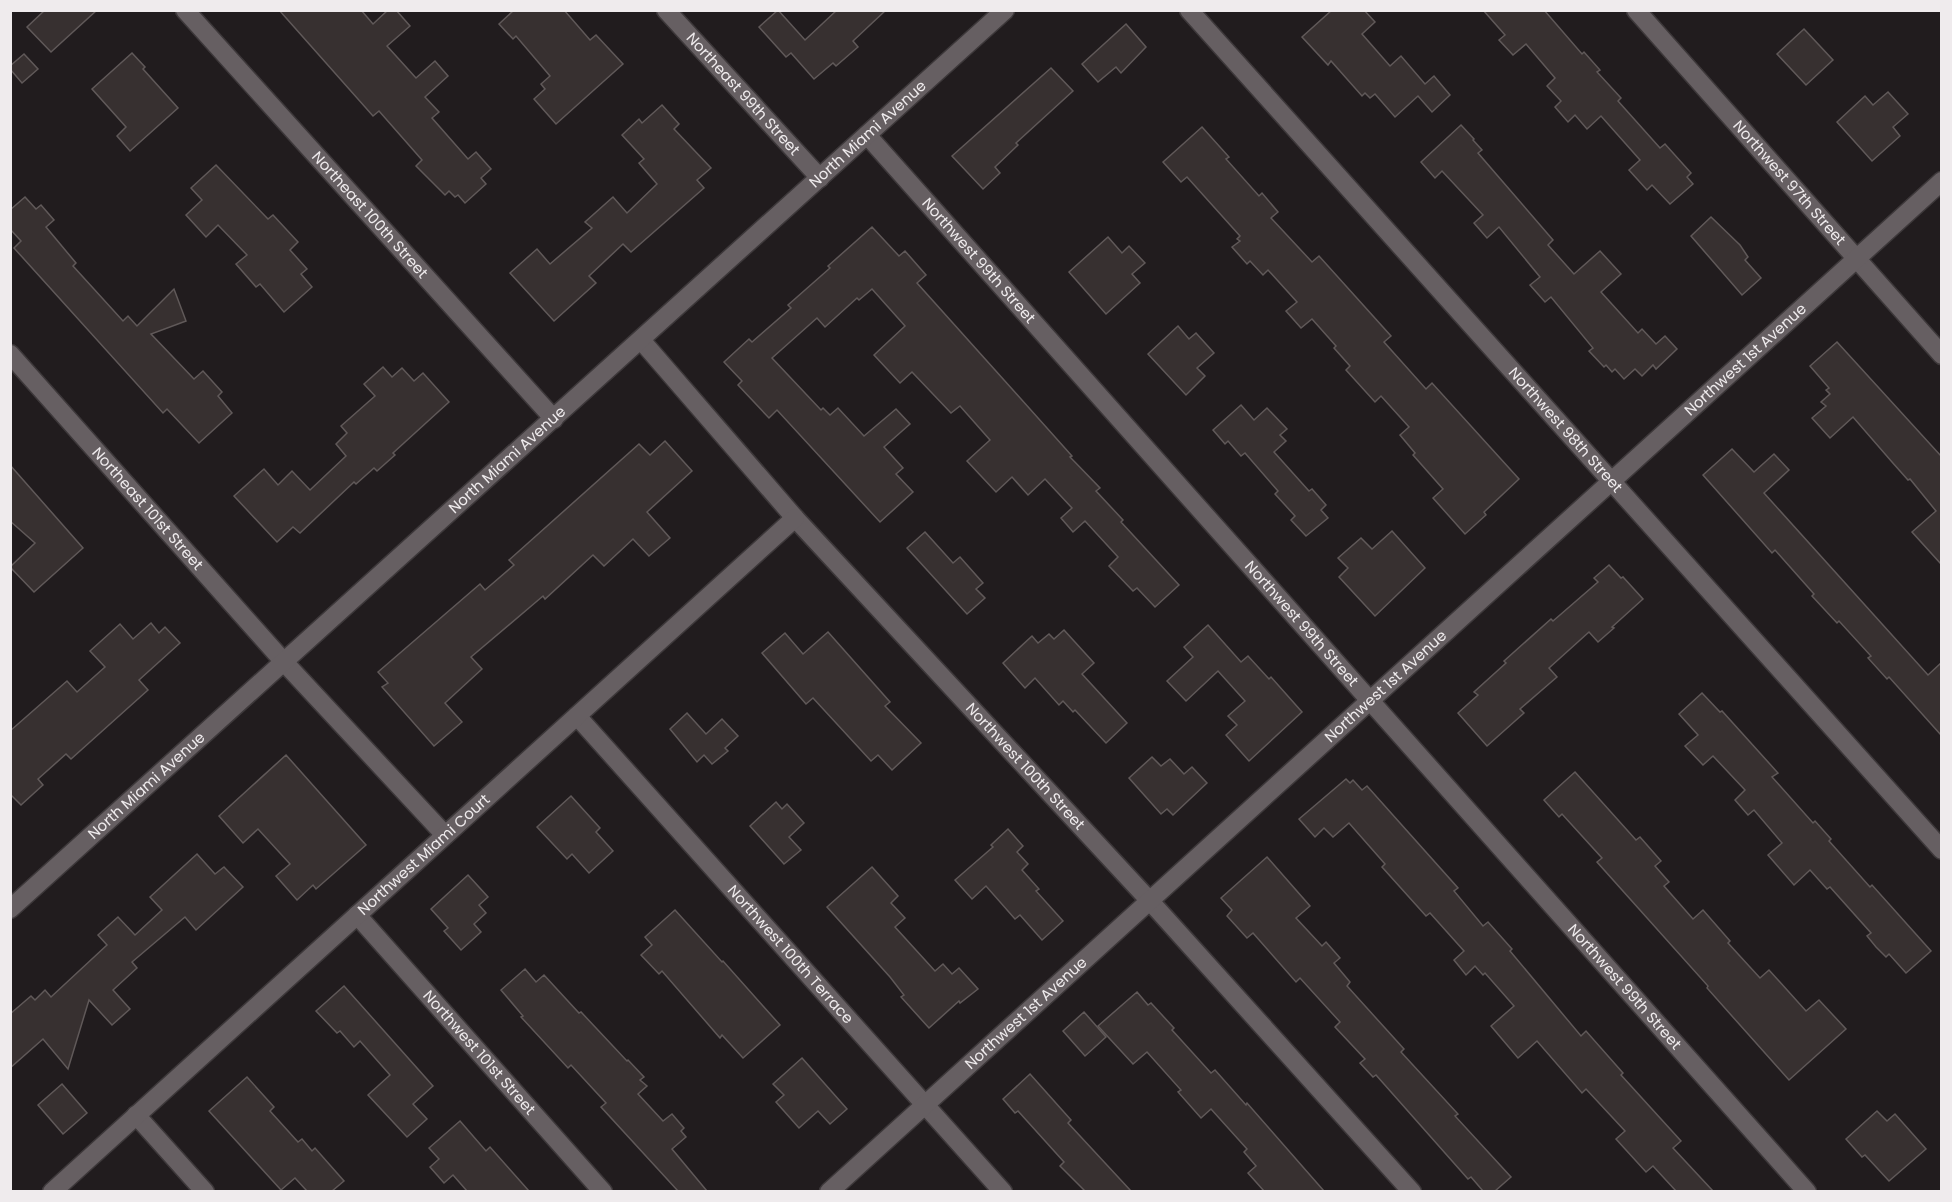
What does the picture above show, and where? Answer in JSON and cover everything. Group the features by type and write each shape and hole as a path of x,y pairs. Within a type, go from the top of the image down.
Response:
{"street":[{"name":"Northeast 100th Street","path":"185,10 554,419"},
{"name":"Northeast 99th Street","path":"666,10 820,178"},
{"name":"North Miami Avenue","path":"13,902 284,662 1005,10"},
{"name":"Northwest 98th Street","path":"1189,10 1941,850"},
{"name":"Northwest 97th Street","path":"1636,10 1941,355"},
{"name":"Northwest 99th Street","path":"867,135 1807,1191"},
{"name":"Northwest 1st Avenue","path":"829,1191 1941,181"},
{"name":"Northwest 100th Street","path":"640,340 795,518 1149,900 1412,1191"},
{"name":"Northeast 101st Street","path":"10,354 284,662"},
{"name":"Northwest Miami Court","path":"52,1191 795,518"},
{"path":"284,662 445,835"},
{"name":"Northwest 100th Terrace","path":"577,716 1003,1191"},
{"name":"Northwest 101st Street","path":"357,915 603,1191"},
{"path":"136,1115 205,1191"}],"building":[{"path":"45,10 97,10 51,52 27,27"},
{"path":"279,10 361,10 373,24 388,10 396,10 410,26 387,46 416,78 435,61 448,76 425,97 439,112 432,118 468,159 476,152 491,169 481,178 486,184 465,203 458,195 455,197 449,191 445,195 416,166 422,160 379,111 373,116"},
{"path":"514,10 564,10 590,40 596,35 623,64 556,124 534,99 545,89 541,84 550,76 516,36 513,39 499,24"},
{"path":"778,10 805,40 837,10 886,10 853,41 858,47 836,66 833,63 814,79 791,53 786,57 759,27"},
{"path":"1332,10 1364,10 1375,22 1362,34 1390,66 1401,56 1425,84 1434,76 1450,95 1432,112 1418,96 1395,117 1375,94 1370,98 1365,93 1362,96 1331,61 1328,65 1302,37"},
{"path":"1483,10 1544,10 1582,54 1584,52 1600,70 1597,72 1621,98 1618,101 1660,148 1665,144 1691,173 1687,177 1693,184 1670,204 1652,185 1647,190 1629,170 1640,160 1601,116 1587,129 1575,115 1568,122 1555,107 1561,101 1547,86 1555,78 1526,44 1513,55 1499,40 1505,35"},
{"path":"1126,24 1146,47 1121,73 1116,67 1098,82 1082,64"},
{"path":"1804,29 1833,60 1806,85 1777,54"},
{"path":"132,53 145,67 143,69 178,108 130,151 117,136 126,127 92,89"},
{"path":"24,54 38,69 22,83 10,66"},
{"path":"1051,68 1073,91 1016,143 1018,145 995,167 1000,173 983,189 952,156"},
{"path":"1888,92 1908,114 1893,127 1900,136 1872,161 1837,122 1865,96 1873,105"},
{"path":"662,105 679,124 674,129 711,168 697,180 704,188 631,252 623,244 589,276 596,283 554,321 510,273 537,249 550,264 592,228 585,222 613,197 627,213 657,184 639,163 644,159 622,135 639,119 642,123"},
{"path":"1461,125 1482,150 1478,153 1553,240 1548,245 1574,274 1600,251 1621,274 1601,292 1638,333 1642,329 1656,344 1665,336 1677,349 1656,369 1653,365 1642,376 1635,369 1624,379 1615,369 1612,372 1606,365 1604,367 1589,351 1593,348 1551,297 1545,302 1530,285 1540,277 1499,227 1487,238 1474,223 1483,215 1442,171 1435,178 1421,162"},
{"path":"1202,127 1229,157 1226,159 1259,196 1262,193 1278,212 1271,218 1312,262 1319,256 1391,336 1384,342 1426,389 1432,383 1519,479 1484,512 1486,515 1465,534 1433,498 1443,489 1413,455 1415,453 1400,435 1409,427 1381,396 1375,402 1346,370 1350,366 1312,319 1301,328 1286,311 1297,302 1268,270 1263,275 1250,261 1247,264 1232,247 1240,241 1237,239 1240,236 1187,177 1181,182 1163,162"},
{"path":"216,165 268,219 273,215 298,242 290,250 307,269 301,274 312,287 284,312 260,284 256,287 236,264 247,255 218,225 206,237 186,215 202,200 191,188"},
{"path":"25,197 36,209 41,205 54,220 46,227 76,263 73,266 123,321 128,316 137,326 174,289 186,321 151,334 194,379 203,371 222,392 218,396 232,413 199,443 167,409 163,413 14,248 21,241 10,229 10,210"},
{"path":"1711,217 1740,245 1748,257 1745,260 1761,278 1742,295 1691,236"},
{"path":"872,227 899,256 905,251 926,275 917,283 1100,488 1096,491 1123,520 1121,522 1179,585 1155,607 1137,588 1133,591 1109,566 1118,557 1085,521 1073,532 1061,518 1072,508 1045,479 1028,495 1012,477 996,492 967,461 990,440 960,406 951,413 912,372 900,383 874,355 905,326 872,289 859,300 857,298 825,327 817,318 772,358 821,410 823,408 830,415 838,408 864,436 896,409 910,424 884,447 903,468 896,474 913,492 880,522 777,410 769,418 738,385 742,381 724,362 749,339 752,342 791,308 788,305"},
{"path":"1108,237 1122,253 1129,246 1145,263 1132,274 1140,283 1106,314 1069,272"},
{"path":"1178,326 1189,339 1196,333 1214,353 1197,368 1205,376 1186,395 1148,354"},
{"path":"1837,342 1941,456 1941,564 1912,532 1936,511 1910,479 1908,480 1853,417 1830,438 1812,418 1826,406 1821,402 1830,394 1826,390 1829,388 1810,366"},
{"path":"383,367 392,377 402,368 414,381 423,373 449,402 393,453 395,455 377,471 374,468 356,484 354,482 300,533 293,527 277,542 234,496 264,469 278,485 292,471 310,490 346,456 336,444 347,433 341,426 375,396 364,384"},
{"path":"1241,405 1254,420 1267,408 1287,429 1280,435 1286,441 1274,452 1309,491 1312,489 1326,505 1321,510 1328,518 1306,536 1291,520 1295,516 1275,494 1278,491 1245,453 1241,456 1228,441 1225,444 1213,430"},
{"path":"665,441 692,471 647,512 670,538 649,556 633,539 604,566 593,555 545,599 543,596 471,657 482,669 445,703 462,722 434,746 382,687 388,683 378,672 480,584 485,590 514,565 509,560 639,444 650,455"},
{"path":"1732,449 1754,472 1774,454 1789,470 1764,493 1928,675 1941,663 1941,735 1889,677 1887,679 1868,658 1871,656 1839,621 1837,623 1812,596 1814,594 1775,550 1772,553 1703,475"},
{"path":"10,465 83,548 34,592 10,567 35,543 10,521"},
{"path":"1392,531 1425,568 1375,616 1339,577 1348,568 1338,558 1361,538 1372,549"},
{"path":"925,532 953,563 960,557 983,583 976,589 985,598 967,614 907,548"},
{"path":"1609,565 1643,599 1598,642 1589,632 1549,668 1557,677 1520,709 1524,713 1487,746 1458,713 1478,695 1474,692 1506,663 1504,661 1551,619 1553,621 1598,582 1594,578"},
{"path":"151,623 159,633 165,627 180,643 139,680 148,690 71,759 66,754 38,779 43,785 21,805 10,794 10,731 67,681 77,692 105,667 90,651 120,624 133,639"},
{"path":"1208,625 1241,662 1248,656 1269,679 1271,677 1302,712 1249,761 1226,735 1237,725 1228,716 1245,701 1218,671 1186,701 1167,681 1193,657 1184,647"},
{"path":"1064,630 1094,663 1082,674 1127,723 1106,743 1075,710 1073,712 1063,701 1059,705 1035,678 1025,688 1003,663 1032,636 1038,643 1049,634 1054,639"},
{"path":"828,632 890,702 885,706 921,743 892,770 878,755 871,761 813,698 806,704 762,653 785,633 803,654"},
{"path":"1702,693 1720,712 1722,711 1778,773 1772,777 1813,823 1815,821 1831,839 1829,841 1870,887 1872,885 1931,951 1906,973 1889,954 1886,957 1876,947 1867,936 1871,933 1830,887 1827,889 1810,870 1794,885 1768,855 1782,843 1754,810 1748,815 1735,800 1745,790 1713,756 1703,765 1685,746 1698,735 1679,714"},
{"path":"687,713 706,734 722,719 738,736 725,748 728,751 712,764 704,755 697,762 670,729"},
{"path":"286,755 366,845 316,889 313,885 297,900 276,876 290,864 258,829 243,843 219,816"},
{"path":"1152,757 1161,766 1170,759 1184,774 1192,767 1207,783 1173,815 1167,809 1161,814 1129,778"},
{"path":"1575,772 1636,840 1640,837 1661,861 1655,866 1669,882 1664,886 1693,919 1703,910 1730,941 1728,943 1760,978 1769,970 1806,1011 1819,1000 1846,1029 1789,1080 1597,862 1602,858 1562,814 1559,817 1544,800"},
{"path":"1346,779 1350,783 1353,780 1362,790 1367,786 1458,888 1454,891 1483,926 1488,922 1512,949 1510,951 1581,1036 1586,1031 1623,1073 1621,1075 1681,1141 1673,1148 1713,1191 1676,1191 1653,1166 1646,1172 1616,1139 1625,1131 1586,1089 1582,1093 1537,1041 1518,1058 1491,1026 1514,1006 1485,973 1483,975 1475,966 1466,975 1454,960 1464,951 1430,913 1426,916 1382,867 1385,864 1349,823 1333,837 1324,828 1315,837 1299,819"},
{"path":"571,796 600,828 596,832 613,851 589,873 572,854 567,859 537,827"},
{"path":"776,802 782,809 787,804 804,823 789,837 801,850 784,864 750,826"},
{"path":"1008,829 1023,846 1017,852 1028,864 1022,870 1039,889 1036,891 1063,921 1042,940 1020,915 1015,919 986,886 972,899 955,880 993,847 991,845"},
{"path":"197,854 215,874 224,867 243,887 196,930 185,917 132,962 137,968 113,990 130,1009 112,1025 89,1000 68,1069 43,1039 10,1068 10,1014 31,996 35,1000 45,990 51,997 107,945 98,935 118,917 135,935 162,910 150,897"},
{"path":"1267,857 1310,906 1296,918 1322,946 1326,942 1340,958 1334,963 1350,982 1347,986 1404,1049 1401,1052 1458,1114 1455,1116 1511,1177 1495,1191 1483,1191 1471,1177 1468,1179 1376,1075 1373,1077 1360,1063 1365,1059 1335,1027 1340,1022 1300,978 1296,982 1253,933 1247,938 1227,916 1232,910 1221,898"},
{"path":"872,867 898,896 891,903 905,918 895,927 935,971 943,964 952,974 959,968 978,989 960,1003 959,1001 929,1028 901,997 904,995 890,977 827,907"},
{"path":"468,875 488,897 479,905 486,913 474,924 481,932 461,950 444,931 448,928 431,909"},
{"path":"675,910 780,1025 743,1058 722,1035 720,1038 662,971 659,974 641,955 652,945 645,937"},
{"path":"525,969 536,982 544,975 644,1077 640,1080 647,1086 638,1094 663,1121 672,1114 684,1128 681,1131 686,1137 672,1149 707,1191 678,1191 601,1107 606,1103 571,1065 568,1068 521,1017 523,1016 501,990"},
{"path":"344,986 433,1086 413,1104 427,1119 407,1137 368,1095 390,1075 360,1041 354,1047 340,1031 337,1033 316,1011"},
{"path":"1137,992 1148,1005 1151,1003 1174,1028 1172,1030 1211,1073 1215,1070 1246,1105 1247,1103 1324,1191 1264,1191 1248,1173 1256,1166 1244,1152 1247,1149 1211,1109 1201,1118 1178,1092 1181,1090 1147,1052 1133,1064 1098,1026"},
{"path":"1084,1012 1106,1037 1085,1056 1063,1031"},
{"path":"802,1058 847,1109 830,1124 818,1111 799,1128 776,1102 784,1095 773,1084"},
{"path":"1030,1074 1071,1120 1068,1123 1131,1191 1085,1191 1060,1166 1064,1162 1018,1111 1015,1113 1003,1099"},
{"path":"247,1077 274,1107 270,1111 298,1142 302,1139 312,1151 315,1148 344,1181 332,1191 307,1191 295,1178 281,1190 209,1111"},
{"path":"62,1084 87,1113 63,1134 38,1105"},
{"path":"1877,1111 1887,1121 1895,1114 1926,1149 1889,1181 1865,1155 1862,1157 1846,1139"},
{"path":"460,1121 486,1151 490,1147 529,1191 467,1191 453,1175 444,1183 430,1167 439,1159 429,1148"}]}
